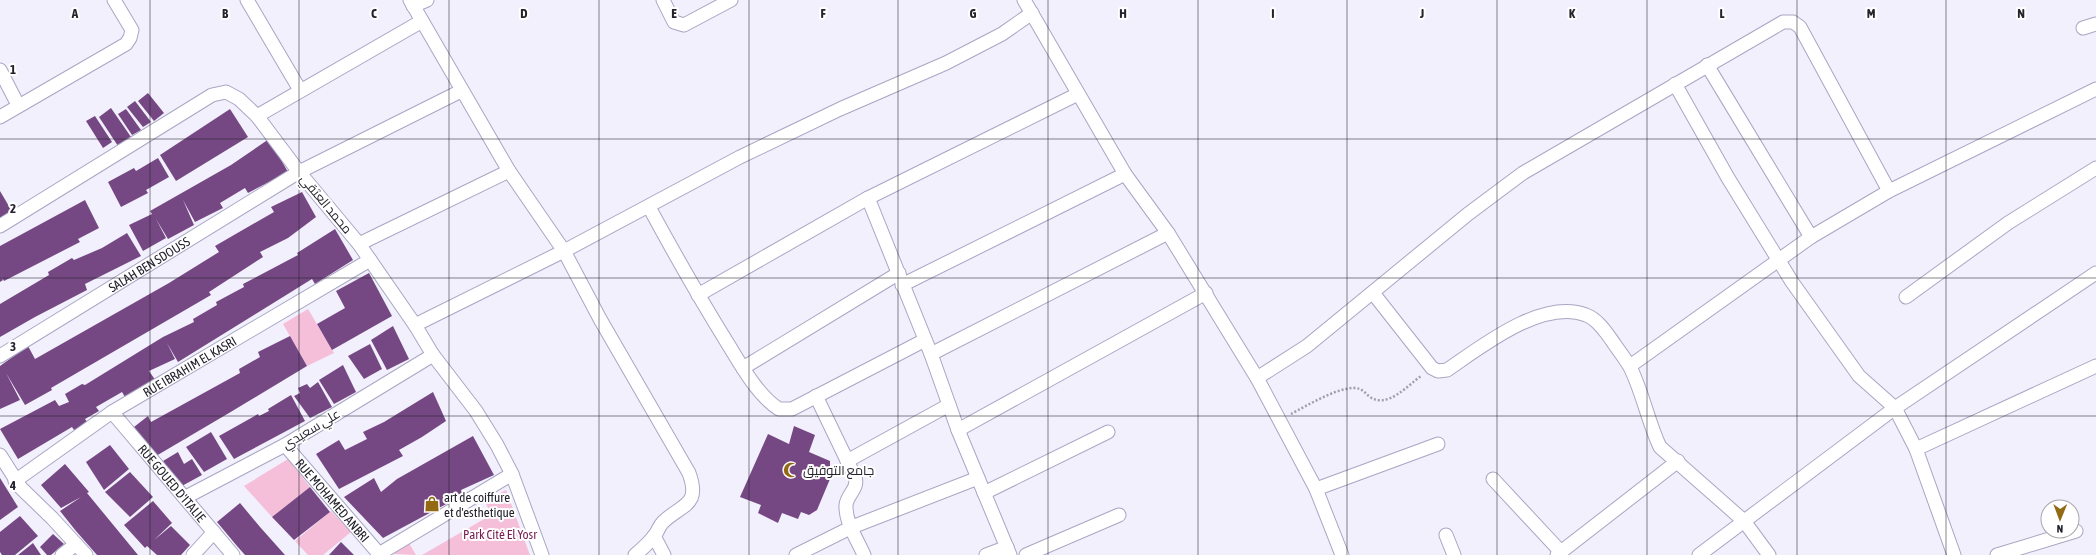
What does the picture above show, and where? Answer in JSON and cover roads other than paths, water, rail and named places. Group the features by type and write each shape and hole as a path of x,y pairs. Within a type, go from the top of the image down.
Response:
{"street":[{"path":"0,117 18,105 126,44 130,38 132,30 114,0"},
{"path":"247,0 300,90"},
{"path":"427,0 411,3 509,171 564,251 600,319 689,473 694,486 693,496 688,504 661,524 654,536 635,555"},
{"path":"663,0 674,22 684,25 731,0"},
{"path":"1024,0 1125,174 1168,233 1257,378 1316,489 1342,555"},
{"path":"415,325 564,251 740,157 946,63 1002,34 1032,13"},
{"path":"258,116 300,90 422,21"},
{"path":"1257,378 1307,346 1468,214 1523,173 1783,22 1792,22 1800,27 1889,191"},
{"path":"2083,28 2096,24"},
{"path":"1707,65 1811,237"},
{"path":"0,70 18,105"},
{"path":"1675,84 1778,261 1859,376 1895,408 1916,449 1954,555"},
{"path":"1630,366 1811,237 1889,191 2096,89"},
{"name":"SALAH BEN SDOUSS","path":"0,356 299,172 461,91"},
{"name":"محمد العتقي","path":"0,226 212,95 226,92 240,99 258,116 299,172 359,244 415,325 433,355 476,411 512,474 542,555"},
{"path":"698,295 868,198 1078,94"},
{"path":"1906,297 2008,223 2096,169"},
{"path":"359,244 509,171"},
{"path":"743,368 901,279 1125,174"},
{"path":"868,198 931,354 958,430 1009,551 986,555"},
{"path":"649,206 698,295 743,368 768,400 779,409 792,409 925,340"},
{"path":"931,354 1168,233"},
{"name":"RUE IBRAHIM EL KASRI","path":"15,481 112,412 370,260"},
{"path":"1699,555 1895,408 2096,273"},
{"path":"958,430 1206,293"},
{"path":"1373,293 1432,368 1438,371 1447,370 1505,331 1528,320 1568,311 1586,315 1599,324 1630,366 1660,447 1678,461 1744,521 1769,555"},
{"name":"علي سعيدي","path":"186,497 285,445 433,355"},
{"path":"1916,449 2096,366"},
{"path":"816,396 856,481 855,488 850,495 846,506 848,518 864,555"},
{"path":"847,461 948,404"},
{"name":"RUE GOUED D'ITALIE","path":"112,412 186,497 233,555"},
{"path":"984,493 1108,432"},
{"path":"1316,489 1438,444"},
{"name":"RUE MOHAMED ANBRI","path":"285,445 380,555"},
{"path":"0,455 15,481 86,555"},
{"path":"1493,479 1559,554 1678,461"},
{"path":"380,555 512,474"},
{"path":"796,555 852,528 978,478"},
{"path":"1026,555 1119,515"},
{"path":"193,555 214,532"},
{"path":"654,536 664,555"},
{"path":"1446,536 1454,555"},
{"path":"1997,555 2050,539"},
{"path":"62,555 76,544"}],"place":[{"name":"جامع التوفيق","path":"791,470"},
{"name":"art de coiffure et d'esthetique","path":"432,504"}],"park label":[{"name":"Park Cité El Yosr","path":"500,534"}]}
